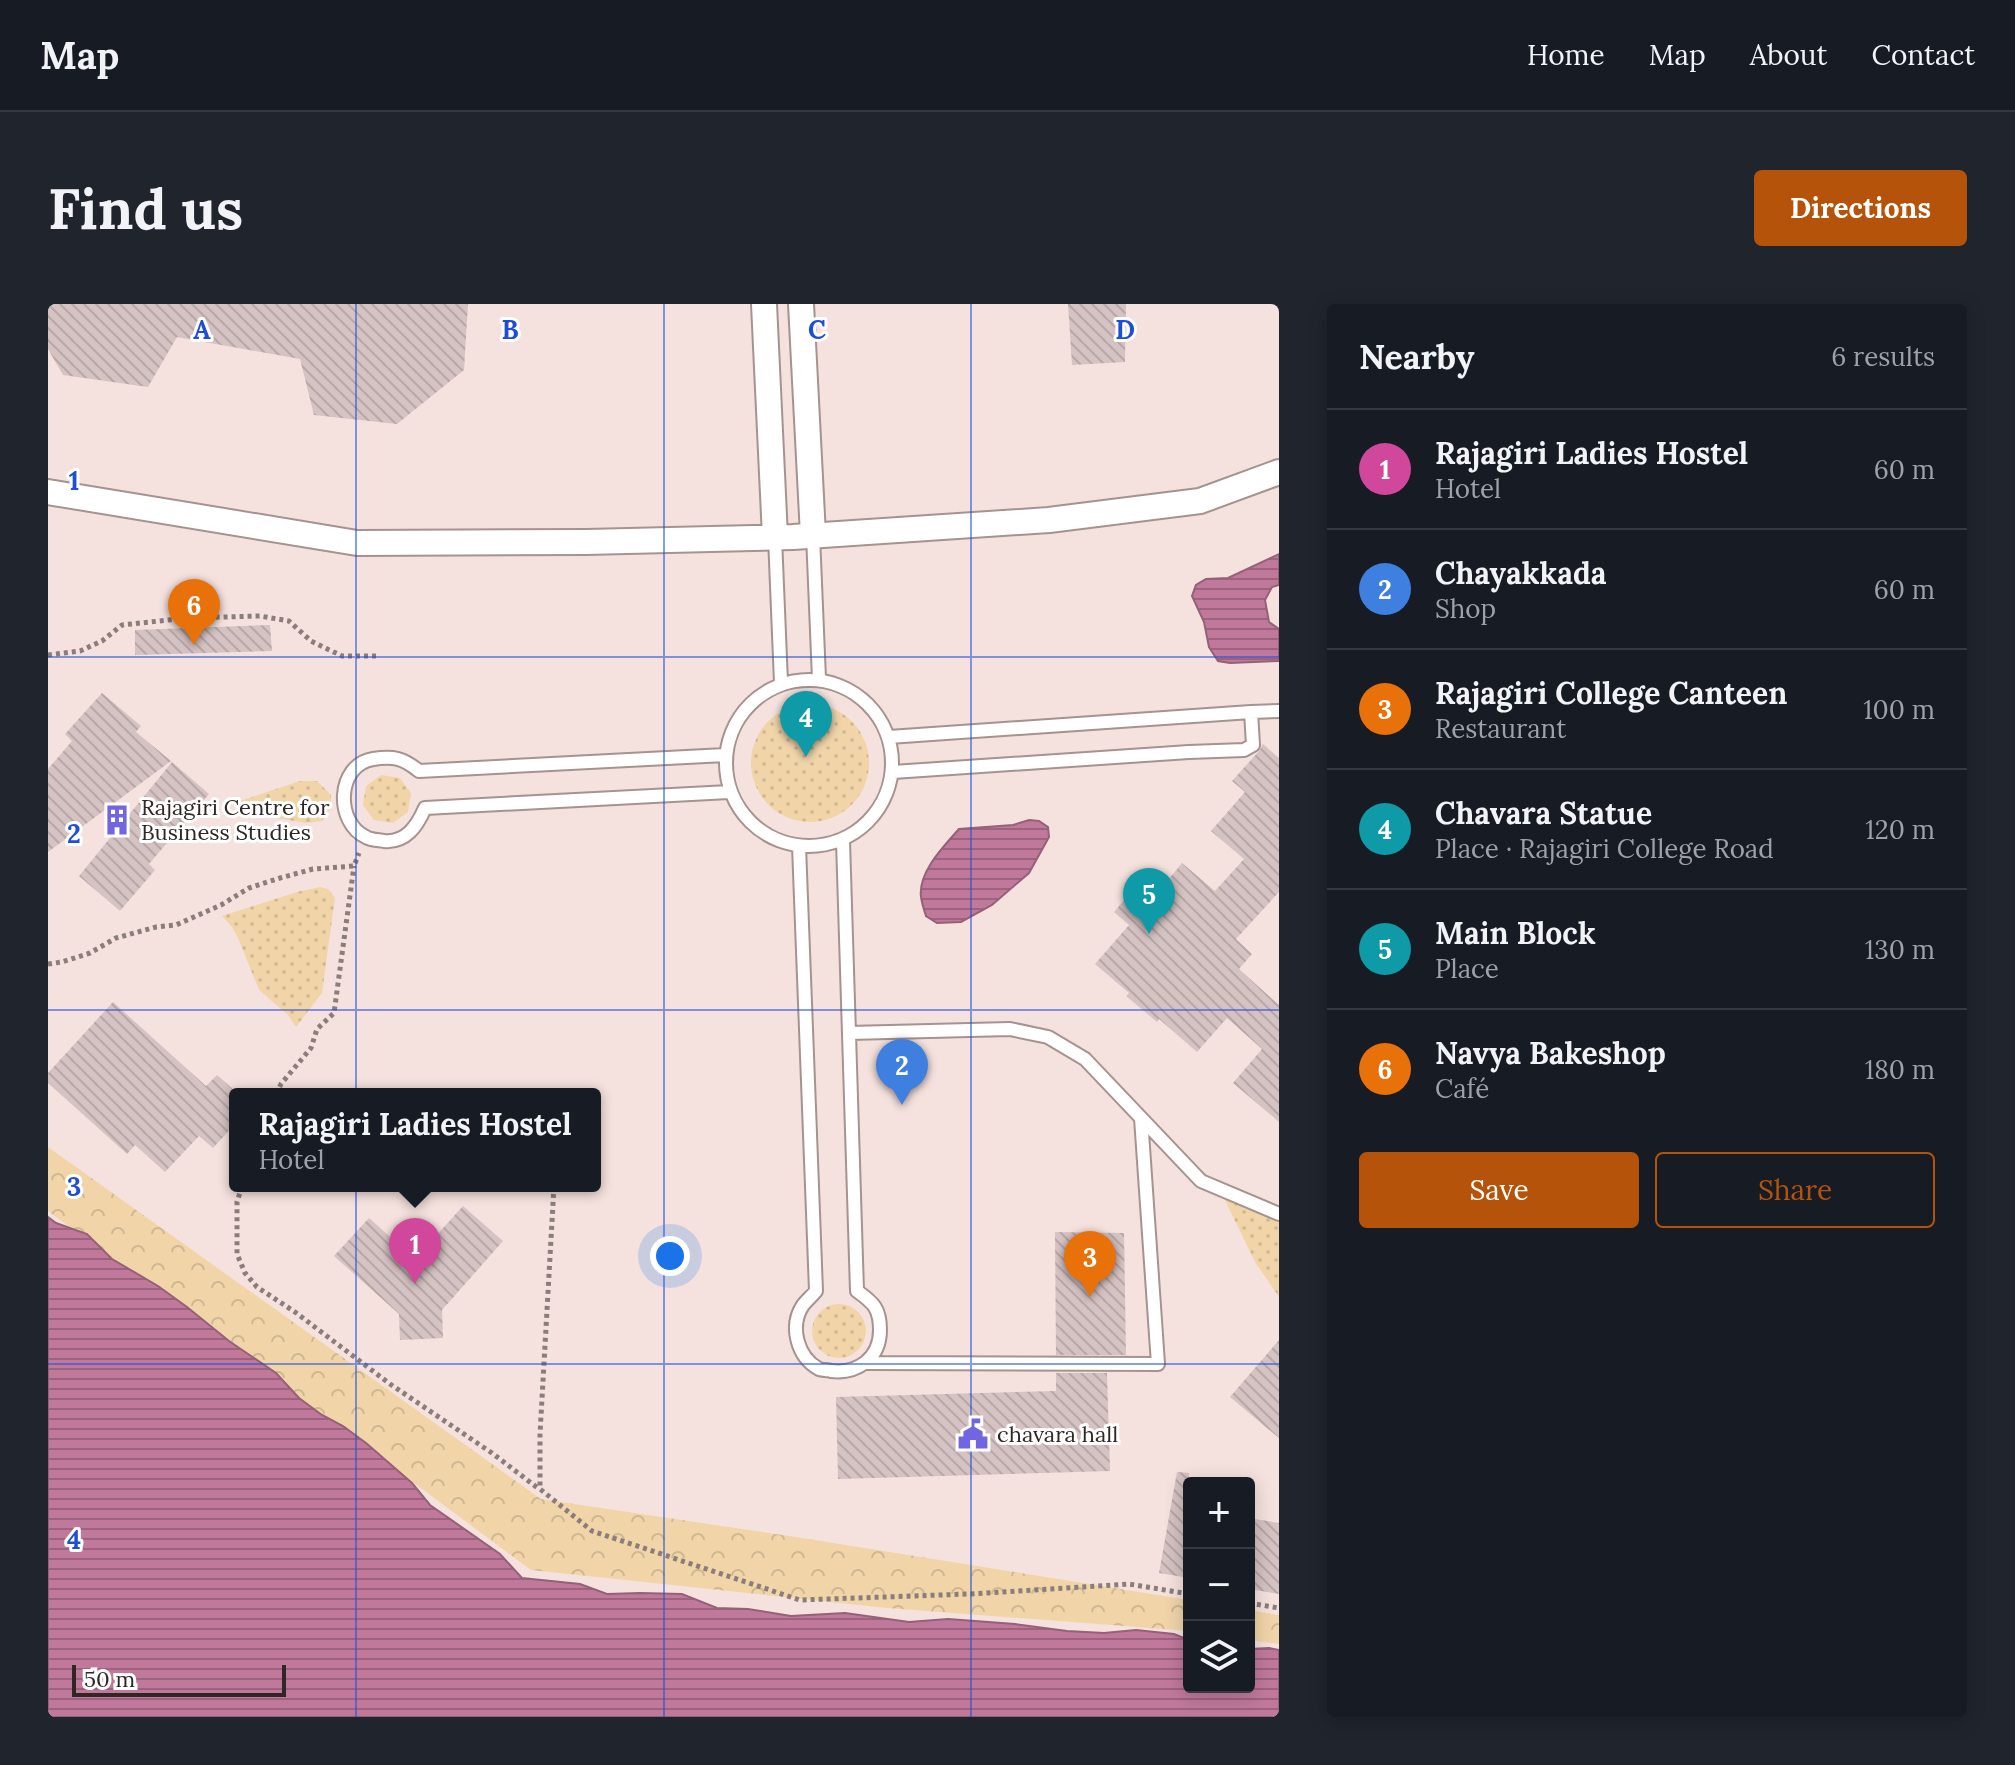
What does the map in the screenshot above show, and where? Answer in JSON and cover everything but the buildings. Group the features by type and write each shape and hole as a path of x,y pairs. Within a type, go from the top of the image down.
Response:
{"street":[{"path":"764,304 775,537"},
{"path":"801,304 813,535"},
{"path":"48,492 357,543 586,542 775,537 1049,520 1200,501 1279,472"}],"lane":[{"path":"813,535 819,679"},
{"path":"775,537 781,683"},
{"path":"819,679 836,684 868,704 889,737 893,772 881,807 843,841 819,847 777,842 750,824 729,792 725,755 737,719 763,693 781,683 819,679"},
{"path":"889,737 1279,711"},
{"path":"893,772 1244,750 1253,745 1251,712"},
{"path":"725,755 419,771 406,761 387,757 366,760 352,770 345,785 345,808 353,826 365,837 389,842 403,838 417,825 425,808 729,792"},
{"path":"843,841 857,1291 875,1305 880,1318 880,1342 867,1363"},
{"path":"799,846 816,1291 802,1307 795,1330 802,1353 820,1369 845,1373 867,1363 1158,1364 1141,1118"},
{"path":"849,1033 1010,1029 1048,1037 1085,1059 1201,1181 1279,1214"}],"path":[{"path":"48,655 80,651 102,641 122,625 187,618 260,616 289,621 311,641 342,656 376,656"},
{"path":"279,1088 311,1048 317,1029 334,1013 354,866 365,837"},
{"path":"48,964 90,953 116,938 176,925 221,905 249,888 280,878 313,869 354,866"},
{"path":"240,1192 237,1202 237,1254 245,1273 257,1287 390,1384 492,1453 592,1531 800,1600 1129,1584 1183,1593"},
{"path":"540,1489 540,1434 554,1192"},
{"path":"1255,1604 1279,1608"}],"green space":[{"path":"810,704 833,708 852,721 865,740 869,763 865,786 852,805 833,818 810,822 787,818 768,805 755,786 751,763 755,740 768,721 787,708"},
{"path":"381,775 400,778 411,793 408,812 393,823 374,820 363,805 366,786"},
{"path":"300,781 317,781 331,795 331,808 322,821 307,823 243,813 234,805 243,800"},
{"path":"320,887 328,889 335,898 322,993 296,1027 288,1015 259,990 238,938 222,916"},
{"path":"48,1147 541,1499 1183,1599 1183,1631 887,1608 531,1570 48,1211"},
{"path":"1223,1196 1279,1219 1279,1297 1255,1262"},
{"path":"839,1304 858,1312 866,1331 858,1350 839,1358 820,1350 812,1331 820,1312"},
{"path":"1255,1611 1279,1615 1279,1644 1255,1641"}],"shaded area":[{"path":"1279,554 1279,585 1272,587 1265,600 1269,622 1279,629 1279,661 1218,661 1209,647 1204,622 1192,596 1196,585 1206,579 1228,578"},
{"path":"1029,820 1039,821 1048,827 1049,837 1029,873 992,905 961,922 937,923 926,916 921,897 924,878 933,860 959,829 1013,825"},
{"path":"48,1217 87,1234 112,1259 158,1286 276,1373 299,1398 366,1443 412,1483 430,1505 500,1554 522,1578 580,1584 607,1594 682,1594 717,1608 791,1616 845,1613 909,1622 948,1619 1067,1631 1104,1633 1136,1630 1174,1634 1183,1638 1183,1693 1255,1693 1255,1649 1279,1650 1279,1717 48,1717"}],"place":[{"name":"Navya Bakeshop","path":"194,645"},
{"name":"Chavara Statue","path":"806,757"},
{"name":"Rajagiri Centre for Business Studies","path":"117,820"},
{"name":"Main Block","path":"1149,934"},
{"name":"Chayakkada","path":"902,1105"},
{"name":"Rajagiri Ladies Hostel","path":"415,1284"},
{"name":"Rajagiri College Canteen","path":"1090,1297"},
{"name":"chavara hall","path":"973,1434"}]}
